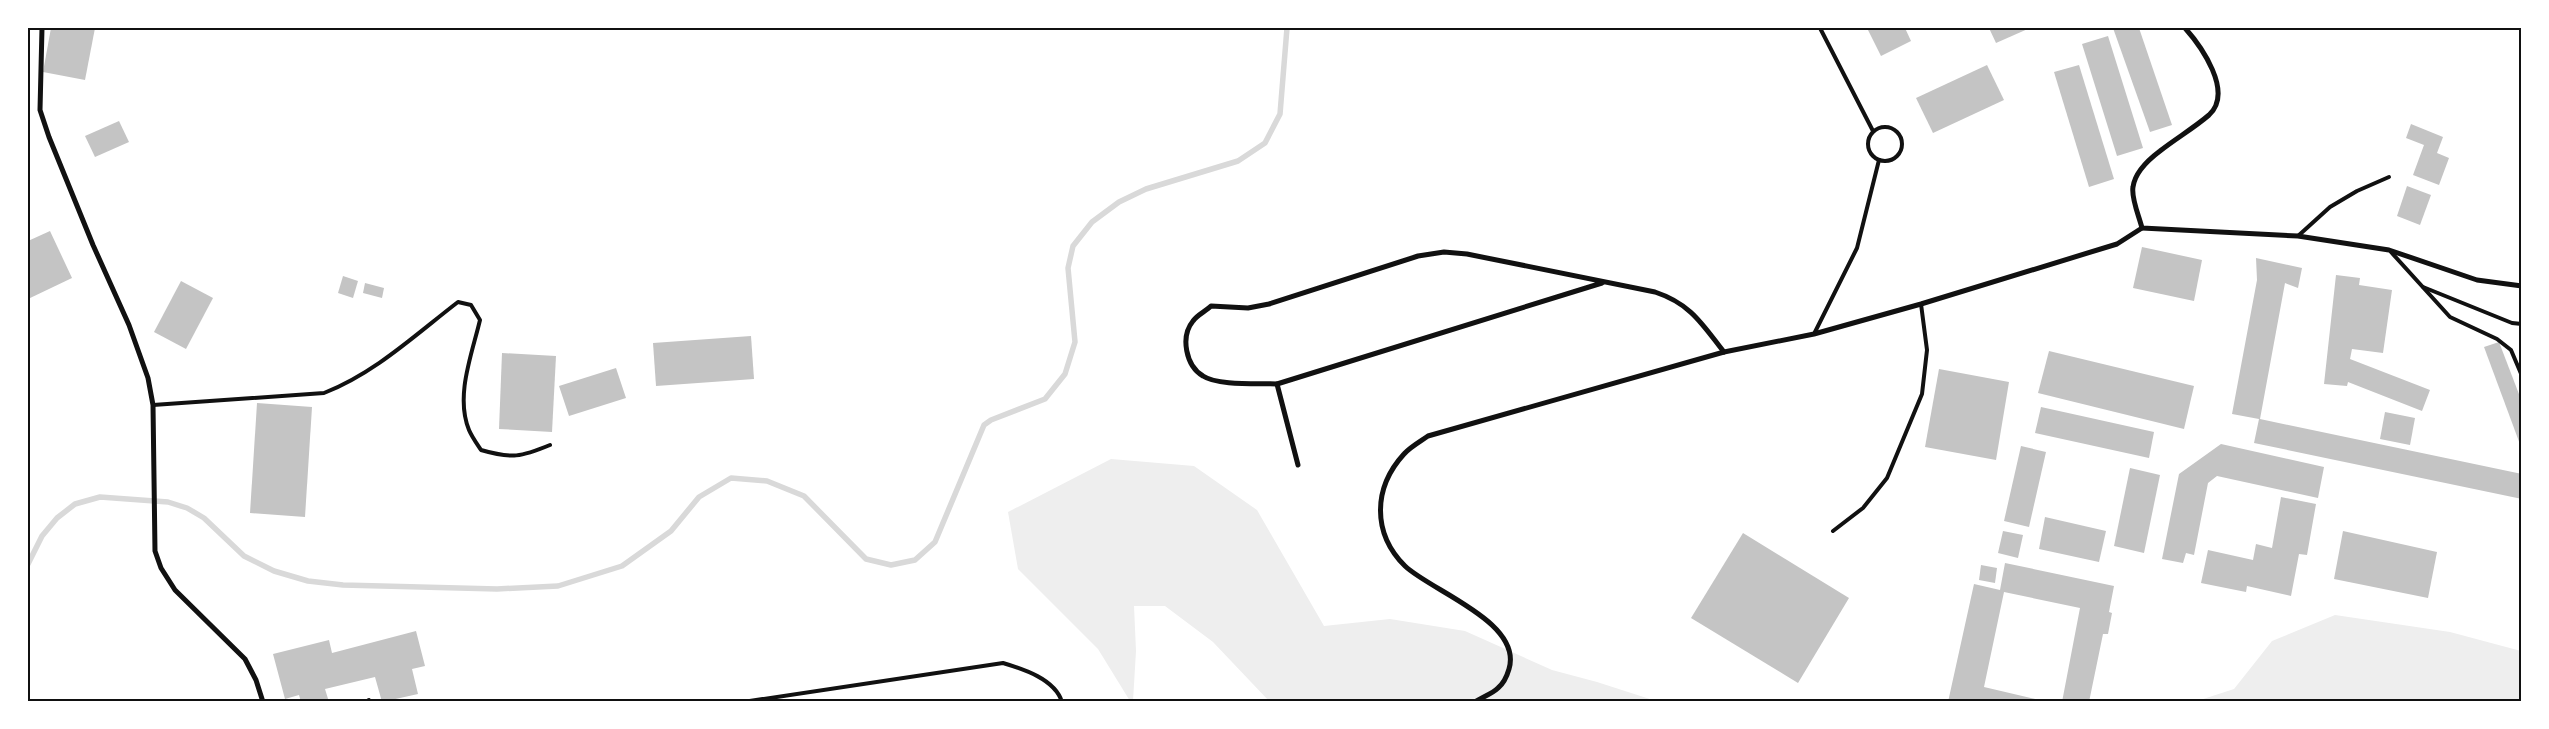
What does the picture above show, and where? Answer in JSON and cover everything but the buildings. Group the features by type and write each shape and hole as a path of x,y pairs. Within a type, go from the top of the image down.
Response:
{"street":[{"path":"42,28 40,110 93,245 129,325 148,378 153,405 155,551 161,568 175,590 245,659 256,680 263,702"},
{"path":"2142,228 2132,188 2136,177 2146,161 2210,114 2218,101 2216,79 2208,58 2185,28"},
{"path":"1475,702 1498,688 1506,678 1511,661 1508,645 1488,621 1405,566 1385,539 1379,508 1386,482 1404,454 1428,436 1724,352 1814,334 1921,304 2117,244 2142,228 2298,236 2389,250 2477,280 2522,286"},
{"path":"1602,283 1277,384 1221,381 1203,377 1191,364 1185,342 1192,321 1211,306 1248,308 1269,304 1418,256 1444,252 1467,254 1602,283 1655,292 1676,299 1690,311 1724,352"},
{"path":"1277,384 1298,465"}],"lane":[{"path":"1820,28 1873,131"},
{"path":"1880,127 1896,130 1901,136 1901,152 1895,158 1888,161 1879,160 1869,150 1869,138 1873,131 1880,127"},
{"path":"1814,334 1857,248 1879,160"},
{"path":"2298,236 2330,207 2357,191 2388,177"},
{"path":"2389,250 2450,317 2497,339 2511,350 2522,376"},
{"path":"2422,287 2512,323 2522,324"},
{"path":"153,405 324,393 341,386 394,354 458,302 471,305 480,320 466,376 463,407 469,430 481,450 506,457 529,454 550,444"},
{"path":"1833,531 1863,508 1887,478 1922,394 1927,350 1921,304"},
{"path":"743,702 1003,663 1043,679 1060,694 1062,702"}],"shaded area":[{"path":"1111,459 1194,466 1257,510 1324,626 1390,619 1465,631 1552,670 1656,701 1269,701 1213,642 1165,606 1134,606 1136,651 1133,701 1130,701 1098,649 1018,569 1008,512"},
{"path":"2335,615 2450,632 2521,651 2521,701 2197,701 2234,689 2272,641"}],"waterway":[{"path":"28,564 42,536 57,518 75,504 100,497 168,502 187,508 204,518 244,556 274,571 308,581 343,585 497,589 558,586 622,566 671,531 699,497 731,478 767,481 804,496 866,559 891,565 915,560 935,542 984,425 991,420 1045,399 1065,374 1075,342 1068,268 1073,246 1092,222 1119,202 1146,189 1238,161 1265,143 1280,114 1287,28"}]}
